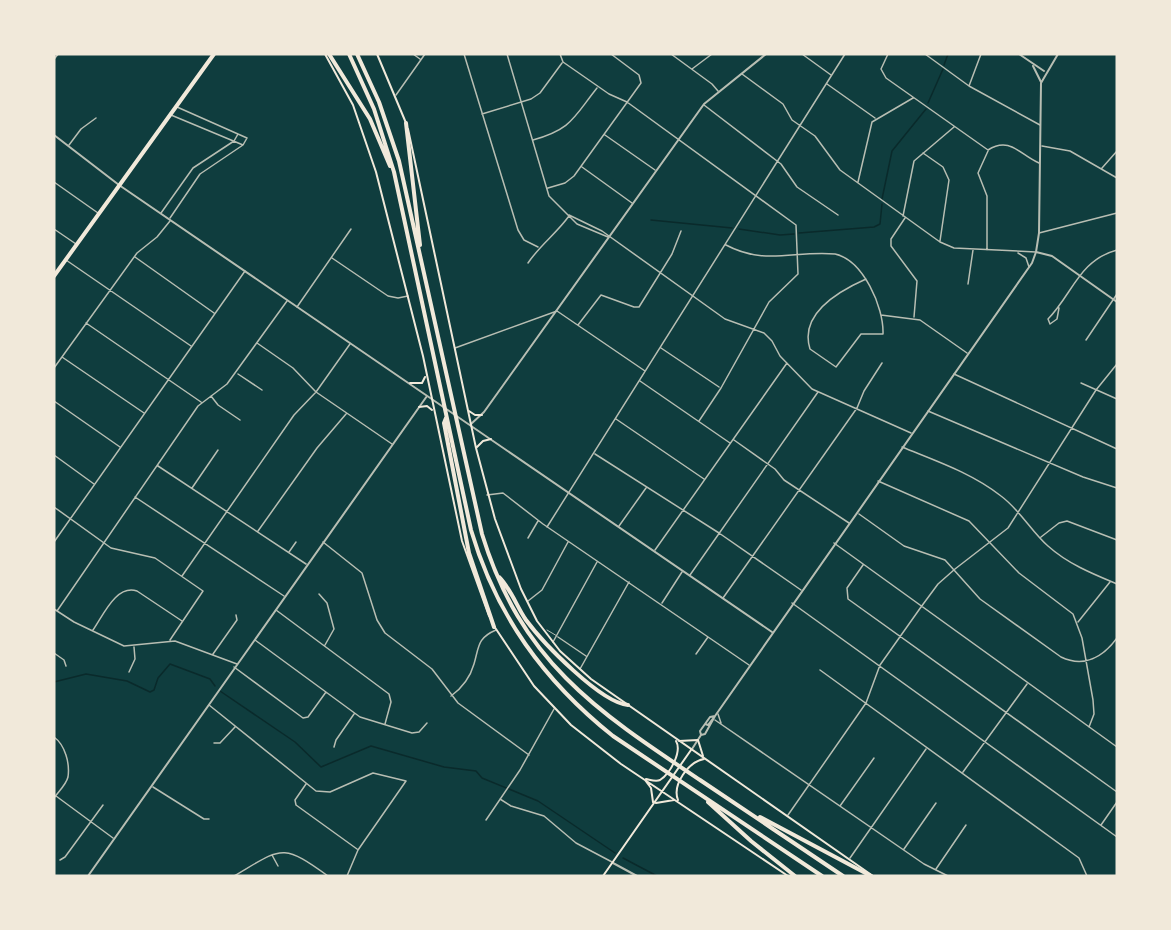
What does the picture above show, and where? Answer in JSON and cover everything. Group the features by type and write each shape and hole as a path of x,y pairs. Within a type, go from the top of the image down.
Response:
{"highway":[{"path":"54,276 214,54"},
{"path":"327,54 370,119 394,172"},
{"path":"349,54 374,109 394,172 446,417 481,560 516,634 565,695 613,736 822,876"},
{"path":"357,54 391,135 475,506 497,575 532,638 569,682 606,716 843,876"},
{"path":"406,123 420,255"},
{"path":"446,417 444,423 447,445 469,553 495,628"},
{"path":"497,575 528,622 560,659 597,688 628,705"},
{"path":"701,795 751,842 795,876"},
{"path":"750,814 872,876"}],"main road":[{"path":"327,54 361,124 408,296 462,541 479,596 495,628 520,669 554,710 599,747 780,873 788,876"},
{"path":"377,54 406,123 418,166 476,448 488,495 526,602 553,643 579,669 872,876"},
{"path":"410,383 422,383 426,374"},
{"path":"419,407 428,406 434,412"},
{"path":"468,410 475,415 483,415"},
{"path":"476,448 483,441 491,439"},
{"path":"643,778 654,781 662,778 678,751 677,742 673,736"},
{"path":"678,740 698,740 705,759"},
{"path":"603,876 691,750"},
{"path":"680,802 677,786 692,764 705,759"},
{"path":"643,778 651,788 654,804"},
{"path":"654,804 676,800"}],"street":[{"path":"54,59 58,54"},
{"path":"413,54 421,59"},
{"path":"395,95 425,54"},
{"path":"464,54 520,236 538,247"},
{"path":"507,54 547,189 555,203 586,229 609,238"},
{"path":"560,54 563,62 597,87 627,102 795,222 800,255 798,274 769,302 721,388 699,421"},
{"path":"547,189 571,179 627,102 641,78 611,54"},
{"path":"672,54 718,91"},
{"path":"692,69 712,54"},
{"path":"471,424 483,415 704,104 766,54"},
{"path":"802,54 832,76"},
{"path":"548,527 845,54"},
{"path":"888,54 881,67 882,72 988,150"},
{"path":"925,54 969,86 1040,125"},
{"path":"969,86 981,54"},
{"path":"1019,54 1045,72"},
{"path":"701,735 705,734 717,712 801,590 1029,267 1036,252 1039,233 1041,82 1058,54"},
{"path":"1029,61 1041,82"},
{"path":"482,114 521,102 540,93 563,62"},
{"path":"741,73 783,104 792,120 815,136 836,167 940,242 954,248 1036,252 1052,256 1117,302"},
{"path":"827,84 876,119"},
{"path":"532,140 557,133 568,125 597,87"},
{"path":"858,183 872,122 914,97"},
{"path":"704,104 778,161 797,187 838,215"},
{"path":"54,368 134,257 157,237 201,174 243,145 247,138 176,106"},
{"path":"170,115 243,145"},
{"path":"68,146 81,129 96,118"},
{"path":"914,318 917,281 891,246 891,238 904,217 913,163 954,126"},
{"path":"161,213 193,168 234,141 238,134"},
{"path":"604,134 656,171"},
{"path":"54,135 119,185 772,632"},
{"path":"987,251 987,196 978,173 988,150 1007,144 1040,164"},
{"path":"1040,146 1063,149 1117,178"},
{"path":"1102,168 1117,151"},
{"path":"923,152 942,167 949,180 940,242"},
{"path":"581,167 633,203"},
{"path":"54,182 99,214"},
{"path":"1039,233 1117,213"},
{"path":"528,263 538,247 557,232 569,215"},
{"path":"569,215 602,231 730,321 753,328 768,336 804,383 819,392 912,433"},
{"path":"586,229 587,225"},
{"path":"297,307 351,228"},
{"path":"54,229 76,245"},
{"path":"578,326 601,295 634,307 639,306 660,273 681,231"},
{"path":"726,244 754,256 842,255 854,262 866,279 881,314 883,334 861,334 836,368 810,349 811,321 816,312 840,293 866,279"},
{"path":"968,284 973,250"},
{"path":"1059,308 1057,319 1050,324 1048,319 1059,308 1079,275 1096,258 1117,250"},
{"path":"1017,252 1026,258 1029,267"},
{"path":"134,257 215,313"},
{"path":"332,257 388,296 394,298 408,296"},
{"path":"66,260 191,347"},
{"path":"54,542 245,271"},
{"path":"1086,340 1117,294"},
{"path":"237,664 170,640 134,646 120,645 92,632 55,610 201,403 224,388 287,300"},
{"path":"454,348 557,311"},
{"path":"557,311 645,371"},
{"path":"881,314 914,318 968,354"},
{"path":"86,323 201,403"},
{"path":"257,343 293,368 316,392 393,444"},
{"path":"182,576 294,415 316,392 350,343"},
{"path":"661,348 721,388"},
{"path":"62,357 145,413"},
{"path":"654,552 787,362"},
{"path":"723,599 857,408 864,391 882,363"},
{"path":"787,816 866,703 880,665 921,607 938,584 954,569 1008,528 1096,390 1117,364"},
{"path":"236,372 261,390"},
{"path":"954,374 1117,448"},
{"path":"640,381 730,443"},
{"path":"1082,383 1117,399"},
{"path":"689,576 819,392"},
{"path":"88,876 427,395"},
{"path":"211,396 218,405 240,420"},
{"path":"54,401 121,448"},
{"path":"927,411 1049,463 1117,488"},
{"path":"258,531 317,448 347,414"},
{"path":"616,418 705,480"},
{"path":"733,439 849,523"},
{"path":"902,447 972,477 1004,498 1040,538 1066,559 1117,584"},
{"path":"192,488 219,450"},
{"path":"594,453 719,533 801,590"},
{"path":"54,455 94,484"},
{"path":"157,465 307,565"},
{"path":"878,481 963,518 1019,573 1067,608 1078,622 1086,661 1094,714 1089,727"},
{"path":"619,527 646,488"},
{"path":"488,495 503,493 568,541 749,665"},
{"path":"134,497 284,597"},
{"path":"54,507 118,551 155,558 203,591 170,640"},
{"path":"857,512 904,546 939,557 954,569 980,599 1068,660 1086,661 1110,648 1117,638"},
{"path":"528,538 538,520"},
{"path":"1040,538 1059,523 1067,521 1075,522 1117,540"},
{"path":"526,602 542,590 568,541"},
{"path":"289,552 296,542"},
{"path":"323,542 359,569 381,628 432,669 451,697 529,755"},
{"path":"834,543 1117,747"},
{"path":"553,643 598,561"},
{"path":"863,565 846,594 848,599 1117,792"},
{"path":"661,604 683,571"},
{"path":"1078,622 1110,581"},
{"path":"579,669 629,582"},
{"path":"92,632 118,595 129,590 137,591 183,622"},
{"path":"319,594 327,603 334,629 325,646"},
{"path":"792,603 1117,837"},
{"path":"275,610 389,694 391,702 385,726"},
{"path":"213,655 237,620 236,615"},
{"path":"451,697 462,687 471,672 481,639 495,628"},
{"path":"557,636 587,657"},
{"path":"696,654 708,637"},
{"path":"254,640 355,714 385,726 412,733 419,732 427,723"},
{"path":"129,672 135,659 134,646"},
{"path":"54,653 64,660 66,666"},
{"path":"234,667 303,718 308,717 326,693"},
{"path":"820,670 1079,858 1087,876"},
{"path":"962,773 1028,683"},
{"path":"208,705 306,784 324,793 370,773 406,781 358,850 347,876"},
{"path":"486,820 529,755 554,710"},
{"path":"717,712 722,724"},
{"path":"334,747 336,740 355,714"},
{"path":"691,750 710,717 715,718 904,850 948,876"},
{"path":"214,743 220,743 235,726"},
{"path":"55,738 65,749 68,777 55,797 114,839"},
{"path":"54,742 55,738"},
{"path":"849,859 926,748"},
{"path":"840,806 873,759"},
{"path":"306,784 295,800 296,805 358,850"},
{"path":"151,786 204,819 209,819"},
{"path":"500,799 511,806 544,816 576,843 637,876"},
{"path":"1101,825 1117,802"},
{"path":"904,850 936,803"},
{"path":"60,860 65,857 103,805"},
{"path":"935,870 966,825"},
{"path":"234,876 271,854 285,851 293,853 328,876"},
{"path":"271,854 278,866"}],"lane":[{"path":"547,630 557,636"}],"waterway":[{"path":"944,65 948,54"},
{"path":"928,103 943,69"},
{"path":"882,199 892,151 926,109"},
{"path":"799,233 874,227 880,224 882,204"},
{"path":"651,220 732,228"},
{"path":"739,229 780,235 794,234"},
{"path":"54,682 86,674 127,681 150,692 154,690 158,678 170,664 210,679 215,686"},
{"path":"220,691 295,742 321,767 371,746 444,767 476,771 482,778 538,801 615,853"},
{"path":"623,858 657,876"}]}
